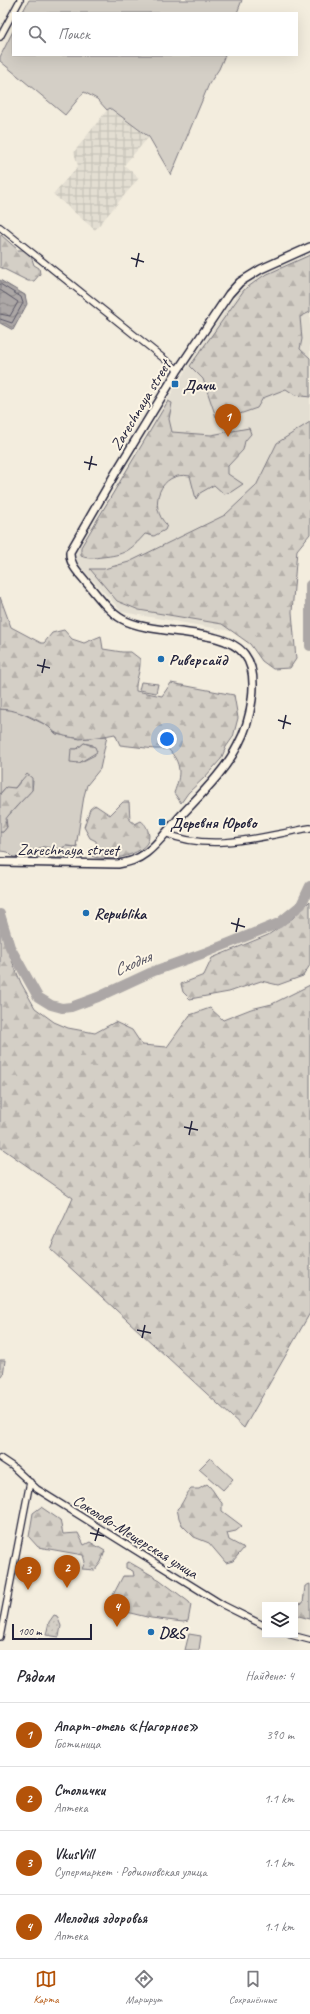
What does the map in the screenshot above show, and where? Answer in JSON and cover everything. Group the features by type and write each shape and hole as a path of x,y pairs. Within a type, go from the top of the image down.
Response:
{"main road":[{"name":"Zarechnaya street","path":"2,862 127,863 145,853 165,833 229,760 238,745 247,720 252,698 252,675 250,665 240,649 226,641 142,626 122,620 76,571 70,556 72,546 178,370 216,311 240,282 261,268 310,247"}],"street":[{"path":"14,12 20,0"},
{"path":"0,37 12,15"},
{"path":"0,227 178,370"},
{"path":"165,833 177,838 194,842 215,843 307,829"},
{"name":"Соколово-Мещерская улица","path":"0,1458 12,1466 37,1489 223,1605 262,1624"},
{"path":"0,1637 30,1482"},
{"path":"298,1637 310,1640"}],"shaded area":[{"path":"110,108 149,137 124,165 139,178 95,230 53,194 78,166 74,152"},
{"path":"310,254 310,494 263,639 225,630 122,612 79,565 76,558 78,550 180,379 231,302 242,289 262,275"}],"green space":[{"path":"29,0 242,0 237,12 23,12"},
{"path":"12,33 12,56 225,56 219,69 209,84 171,175 149,137 110,108 107,110 97,99 84,92 65,115 0,61 0,57"},
{"path":"0,234 18,250 24,250 31,256 34,265 39,268 40,274 34,281 28,281 0,267"},
{"path":"310,255 310,312 300,317 302,339 300,349 310,358 310,397 295,395 286,389 263,398 257,408 231,417 216,417 203,379 190,366 244,290 263,276"},
{"path":"168,401 172,403 169,419 172,432 211,435 249,428 251,434 245,441 243,450 228,466 228,474 243,484 231,492 224,494 214,485 200,493 196,499 190,476 180,476 171,479 164,484 158,500 158,509 161,517 167,525 165,530 154,536 145,534 131,548 116,555 94,558 86,558 81,556 81,547"},
{"path":"310,422 310,534 297,550 292,612 296,659 290,668 273,669 262,661 250,644 222,624 139,610 117,601 90,569 104,569 129,562 225,515 256,486 277,443"},
{"path":"0,597 11,627 41,643 44,643 52,633 64,630 72,639 84,643 101,636 103,649 131,652 140,659 136,691 162,696 171,683 234,695 238,718 233,737 226,747 221,759 188,793 181,803 174,793 179,775 178,764 173,754 168,749 120,745 115,734 100,737 73,738 56,733 29,716 18,712 0,709"},
{"path":"141,682 158,684 156,693 139,690"},
{"path":"0,709 15,710 48,726 56,734 80,739 107,736 100,769 87,785 76,847 66,846 60,849 43,847 28,852 27,858 13,857 8,852 0,851 0,832 3,832 7,827 6,818 32,790 33,781 20,781 15,788 4,789 0,794","holes":["84,743 93,745 95,755 76,763 71,749 77,749"]},
{"path":"84,743 95,747 97,752 79,763 70,762 71,749 77,749"},
{"path":"27,774 32,778 32,790 6,818 5,821 7,827 3,832 0,832 0,794 6,787 15,788"},
{"path":"123,802 129,802 130,820 135,824 141,821 144,824 148,831 149,839 137,852 127,856 105,858 95,857 88,854 91,848 97,847 96,841 90,838 84,827 90,809 95,805 110,815"},
{"path":"77,845 76,856 70,858 27,858 28,852 43,847 60,849 66,846 76,847"},
{"path":"310,901 310,965 303,976 278,985 261,981 229,992 190,999 183,992 181,984 204,975 212,958 268,935 293,918"},
{"path":"0,923 4,941 21,983 35,1008 54,1022 68,1028 95,1033 115,1022 132,1030 142,1045 167,1047 190,1015 210,1008 223,1020 251,1009 272,1004 310,985 310,1313 244,1428 50,1249 73,1198 0,1147"},
{"path":"0,1360 5,1360 3,1376 0,1376"},
{"path":"210,1458 233,1479 223,1490 199,1469"},
{"path":"207,1484 222,1503 222,1511 242,1526 236,1531 227,1533 229,1540 244,1548 233,1561 226,1563 209,1543 194,1537 182,1525 179,1518 177,1509 191,1489 199,1489"},
{"path":"41,1507 60,1520 63,1534 78,1533 84,1545 90,1542 105,1551 101,1562 95,1570 82,1569 85,1562 83,1555 38,1547 29,1537 33,1513"},
{"path":"129,1562 160,1580 189,1602 191,1605 188,1621 183,1622 151,1618 122,1611 121,1608 113,1607 112,1604 115,1600 113,1595 123,1576 134,1576 133,1571 126,1568 126,1563"},
{"path":"310,1584 310,1619 298,1616 298,1604 303,1603 305,1586"},
{"path":"54,1615 57,1616 61,1626 59,1637 46,1635 49,1622"},
{"path":"189,1634 201,1636 199,1650 185,1650"}],"water":[{"path":"0,280 25,295 27,304 13,330 0,323"}],"waterway":[{"name":"Сходня","path":"310,585 310,646"},
{"name":"Сходня","path":"0,914 10,947 38,997 51,1005 62,1008 71,1007 98,997 154,971 207,952 279,923 301,905 310,886"}],"place":[{"name":"Дачи","path":"175,384"},
{"name":"Апарт-отель «Нагорное»","path":"228,437"},
{"name":"Риверсайд","path":"161,659"},
{"name":"Деревня Юрово","path":"162,822"},
{"name":"Republika","path":"86,913"},
{"name":"Столички","path":"67,1588"},
{"name":"VkusVill","path":"28,1590"},
{"name":"Мелодия здоровья","path":"117,1627"},
{"name":"D&S","path":"151,1632"}]}
